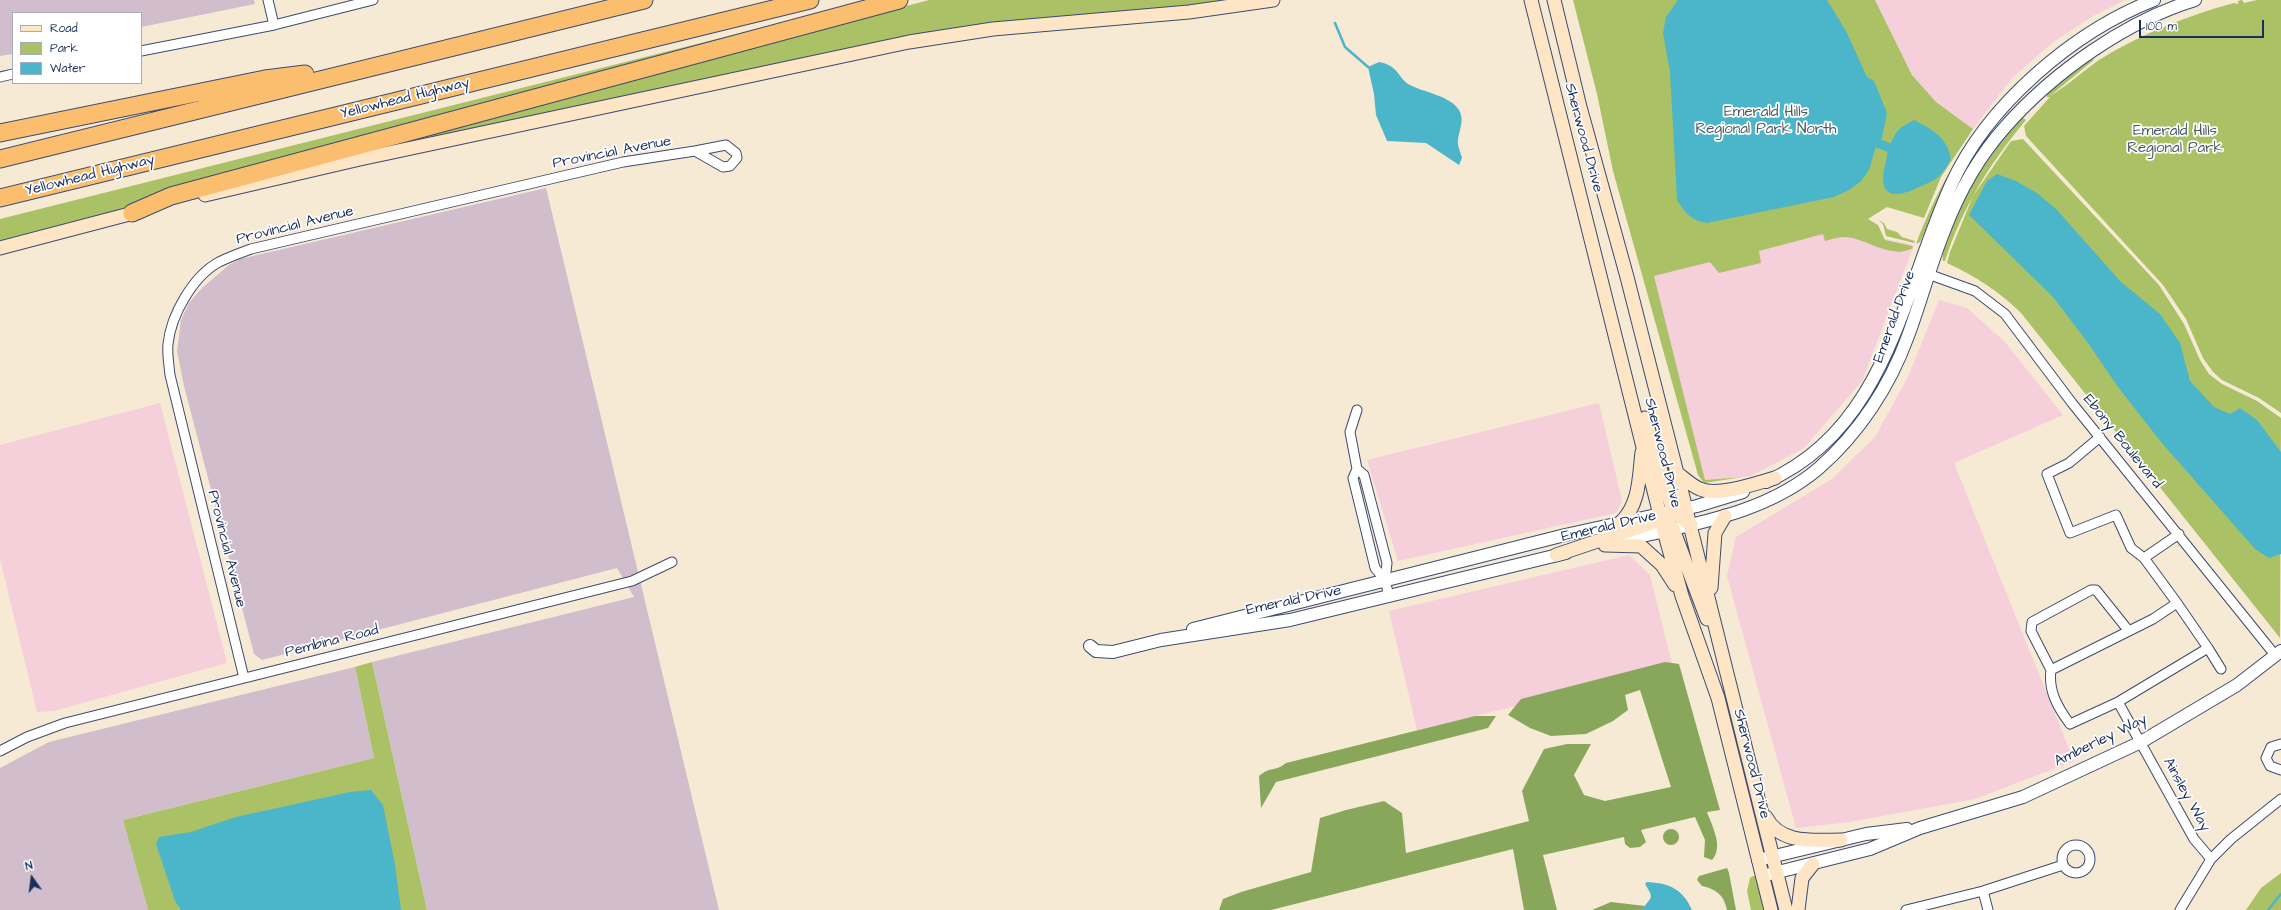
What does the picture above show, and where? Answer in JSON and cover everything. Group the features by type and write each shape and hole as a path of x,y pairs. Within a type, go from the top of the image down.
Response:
{"highway":[{"path":"0,158 644,0"},
{"name":"Yellowhead Highway","path":"0,198 810,0"},
{"path":"132,214 171,196 899,0"},
{"path":"0,133 265,79 369,68"}],"main road":[{"path":"0,248 132,214 360,159 910,42 993,28 1189,12 1273,0"},
{"path":"1523,0 1546,59"},
{"name":"Sherwood Drive","path":"1532,0 1643,444 1670,518 1682,596 1718,698 1771,910"},
{"name":"Sherwood Drive","path":"1554,0 1580,107 1627,277 1678,472 1670,518"},
{"path":"1631,392 1642,408 1670,518 1705,615 1717,634"},
{"path":"1620,523 1627,517 1636,499 1643,444"},
{"path":"1678,472 1700,490 1712,491 1736,489 1775,478"},
{"path":"1710,606 1715,533 1725,516"},
{"path":"1556,555 1670,518"},
{"name":"Sherwood Drive","path":"1670,518 1691,525 1786,910"},
{"path":"1605,545 1641,546 1662,565 1682,596"},
{"path":"1758,800 1769,822 1778,833 1798,839 1842,840"},
{"path":"1798,910 1802,878 1813,864"}],"street":[{"path":"268,0 274,25"},
{"path":"142,51 274,25 373,0"},
{"name":"Emerald Drive","path":"1090,646 1096,651 1113,652 1161,640 1290,620 1556,555 1605,545 1670,518 1739,493 1775,478 1813,454 1832,437 1864,397 1875,378 1900,322 1918,269 1951,185 1974,145 1994,118 2021,88 2081,39 2122,15 2154,0"},
{"name":"Emerald Drive","path":"1161,640 1198,627 1620,523 1644,518 1670,518 1691,525 1725,516 1779,495 1818,469 1847,440 1876,402 1890,379 1908,336 1944,229 1965,186 1983,156 2006,126 2087,54 2147,19 2195,0"},
{"path":"0,77 12,74"},
{"name":"Provincial Avenue","path":"244,678 170,375 168,344 171,329 183,300 192,286 218,263 250,249 623,162 695,151"},
{"name":"Ebony Boulevard","path":"1928,274 1975,292 2005,314 2100,437 2278,653"},
{"path":"1357,410 1350,432 1357,469 1353,478 1375,568 1385,580 1389,596"},
{"path":"2100,437 2069,463 2047,474 2070,532 2116,515 2131,548 2144,558 2208,648 2220,669"},
{"path":"2144,558 2179,534"},
{"name":"Pembina Road","path":"0,751 27,737 65,723 632,581 672,562"},
{"path":"2128,630 2096,590 2091,590 2032,622 2031,631 2051,670 2050,678 2055,702 2070,724 2118,702 2208,648"},
{"path":"2051,670 2128,630 2153,619 2177,603"},
{"name":"Amberley Way","path":"1762,876 1870,849 1920,828 2023,797 2141,742 2237,685 2278,653"},
{"name":"Ainsley Way","path":"2118,702 2194,839 2211,859"},
{"path":"2281,744 2271,747 2266,758 2270,766 2281,770"},
{"name":"Ainsley Way","path":"2180,910 2211,859 2231,839 2281,799"},
{"name":"Amberley Way","path":"1758,860 1866,834 1920,828"},
{"path":"1906,910 1983,891 2063,865"},
{"path":"1983,891 1988,910"}],"shaded area":[{"path":"0,0 254,0 255,4 142,27 142,12 12,12 12,54 0,56"},
{"path":"1875,0 2125,0 2093,16 2052,43 2012,78 1973,129 1936,102 1912,75"},
{"path":"546,188 719,910 427,910 372,662 634,597 617,568 262,660 254,654 184,386 177,351 181,320 189,303 202,288 229,265 240,259"},
{"path":"1830,227 1914,245 1862,381 1804,448 1751,476 1705,480 1654,276 1819,234"},
{"path":"1939,300 1967,308 2005,342 2063,415 1954,463 2074,761 1975,799 1850,822 1796,828 1727,576 1736,537 1832,479 1875,437 1908,377"},
{"path":"160,403 227,663 54,711 37,712 0,559 0,445"},
{"path":"1599,403 1622,501 1616,513 1398,561 1367,460"},
{"path":"1629,555 1650,575 1673,668 1417,730 1389,611"},
{"path":"355,667 374,758 123,820 148,910 0,910 0,768 49,742"}],"green space":[{"path":"929,0 1230,0 1136,11 720,76 356,153"},
{"name":"Emerald Hills Regional Park North","path":"1573,0 1875,0 1912,75 1936,102 1973,129 1941,177 1924,218 1887,207 1868,219 1878,225 1885,240 1912,246 1913,248 1896,252 1846,237 1825,241 1823,234 1759,251 1761,263 1719,273 1710,262 1654,276 1705,480 1743,477 1704,483 1698,475 1613,171 1597,94"},
{"name":"Emerald Hills Regional Park","path":"2242,0 2244,3 2257,0 2281,0 2281,413 2259,398 2222,380 2213,372 2203,358 2186,319 2163,285 2026,136 2024,126 2050,97 2047,97 2047,92 2084,63 2095,59 2050,96 2099,60 2131,42 2181,20 2234,3 2238,4 2238,1"},
{"path":"840,8 121,210 0,242 0,219"},
{"path":"2006,94 1950,175 1920,242 1916,244 1933,203 1965,146"},
{"path":"2023,118 2026,120 2013,136 1978,187 1960,223 1945,261 1943,261 1944,247 1950,229 1972,185 2000,143"},
{"path":"2023,139 2159,285 2184,324 2200,360 2209,374 2222,384 2257,401 2281,418 2280,638 2021,313 1986,285 1947,263 1973,196 2011,141"},
{"path":"1878,220 1884,223 1887,229 1897,232 1902,237 1915,241 1914,243 1886,236 1883,224"},
{"path":"372,662 427,910 148,910 123,820 374,758 355,667"},
{"path":"1665,662 1679,664 1720,810 1707,812 1717,843 1717,849 1712,860 1704,857 1705,840 1695,817 1641,830 1646,842 1640,847 1630,848 1625,844 1624,837 1543,855 1557,910 1524,910 1513,849 1271,910 1219,910 1223,899 1241,892 1311,872 1320,818 1346,810 1384,801 1402,813 1406,853 1529,821 1522,791 1544,749 1567,744 1591,744 1574,775 1584,795 1605,801 1671,787 1640,690 1625,695 1628,710 1613,721 1586,734 1551,736 1530,728 1508,715 1521,699"},
{"path":"1475,716 1496,716 1488,728 1276,782 1261,808 1259,776 1267,771 1282,766 1286,763"},
{"path":"1668,829 1674,829 1679,834 1677,843 1674,845 1668,845 1663,840 1663,834"},
{"path":"1727,868 1736,910 1727,910 1724,900 1719,894 1702,886 1697,880 1699,876"},
{"path":"2281,873 2281,910 2246,910 2261,888"},
{"path":"1756,876 1766,910 1751,910 1747,891 1750,878"},
{"path":"1611,902 1645,906 1642,910 1592,910"}],"water":[{"path":"1678,0 1827,0 1846,31 1867,77 1874,81 1887,113 1882,138 1876,146 1869,170 1861,181 1849,190 1834,197 1707,223 1689,216 1677,200 1670,72 1663,33 1666,17"},
{"path":"1379,62 1391,66 1410,85 1450,101 1459,110 1462,121 1458,142 1462,158 1459,165 1426,143 1387,141 1376,115 1374,94 1368,67"},
{"path":"1914,120 1933,131 1943,140 1949,151 1951,159 1941,175 1934,180 1907,192 1892,194 1887,191 1883,180 1889,148 1893,138 1899,130"},
{"path":"1997,174 2016,181 2037,193 2057,210 2121,282 2160,314 2180,343 2190,381 2214,407 2230,414 2240,408 2257,420 2281,452 2281,554 2269,558 2255,549 2161,442 2118,387 2088,343 2053,297 1969,215 1987,181"},
{"path":"371,790 383,805 395,865 401,910 181,910 175,901 156,844 159,837 191,832 236,817 350,792"},
{"path":"1647,882 1662,884 1674,888 1680,892 1692,910 1642,910 1651,898 1645,884"}],"waterway":[{"path":"1335,23 1345,47 1368,67"},
{"path":"1877,143 1890,148"},
{"path":"2268,910 2281,894"}]}
